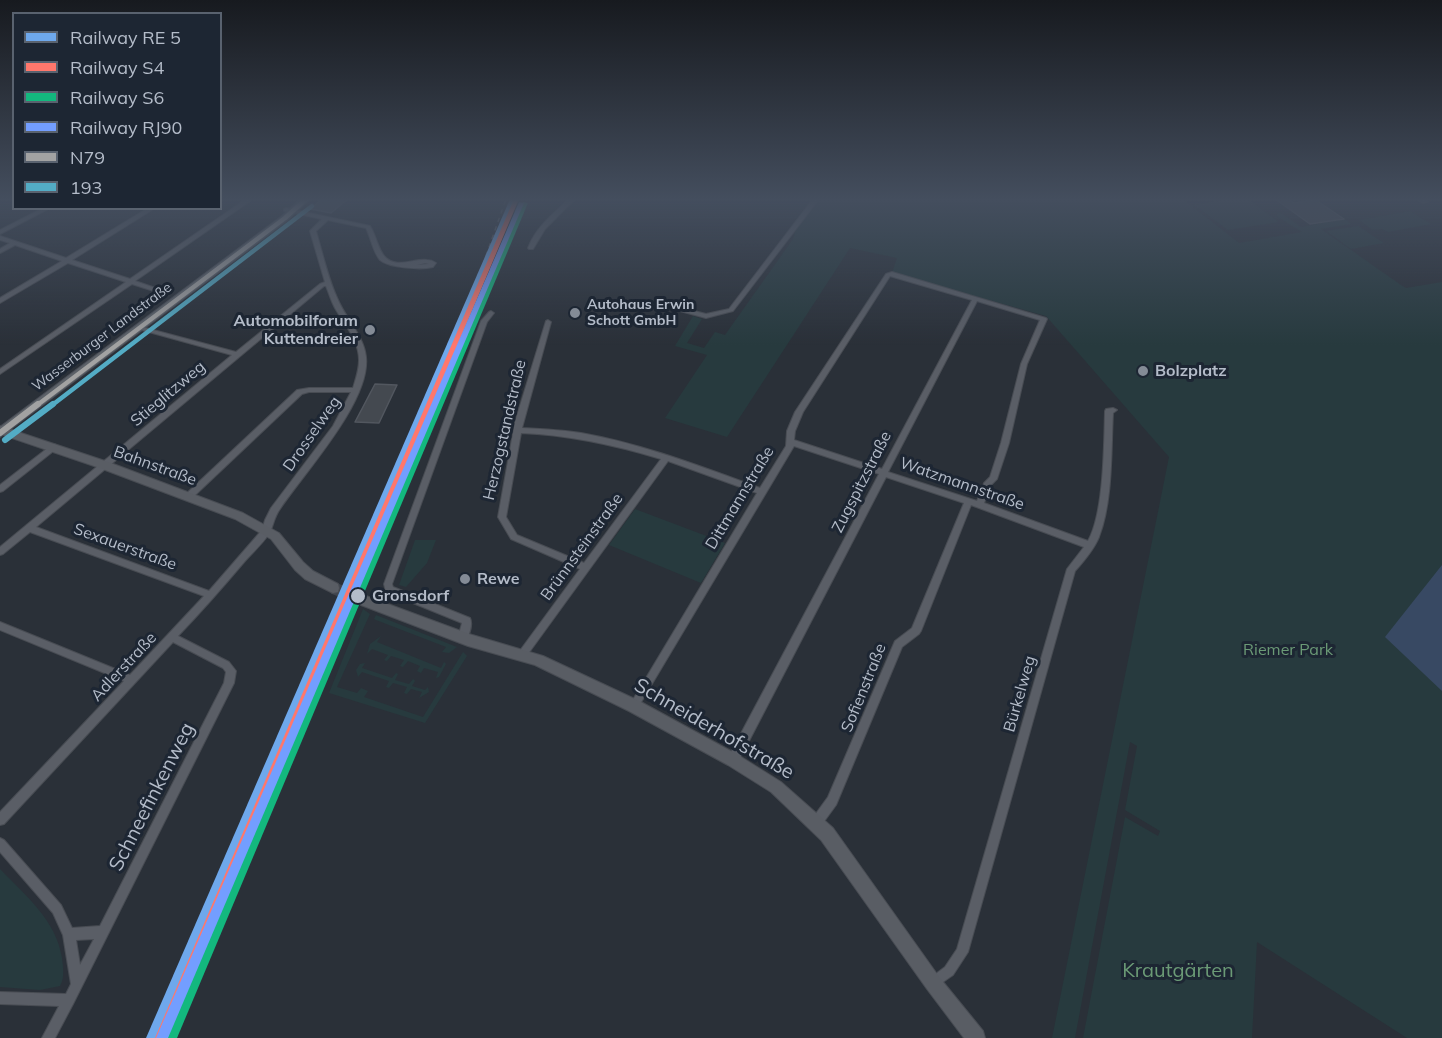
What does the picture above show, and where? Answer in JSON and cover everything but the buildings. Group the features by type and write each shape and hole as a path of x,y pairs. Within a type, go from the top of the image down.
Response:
{"main road":[{"name":"Wasserburger Landstraße","path":"1,429 242,247"},
{"name":"Wasserburger Landstraße","path":"1,429 140,328 243,247"}],"street":[{"path":"29,247 162,292"},
{"path":"0,301 88,247"},
{"path":"0,372 181,247"},
{"name":"Drosselweg","path":"266,531 267,522 351,402 363,368 359,341 336,302 318,247"},
{"path":"378,247 385,261 408,265"},
{"path":"682,310 706,316 731,310 779,247"},
{"name":"Dittmannstraße","path":"634,706 791,442 791,431 799,412 888,275 892,274 975,299"},
{"name":"Stieglitzweg","path":"0,552 237,354 322,285 329,283"},
{"path":"975,299 1044,320 1024,364 1005,443 993,479 988,483 980,505"},
{"name":"Zugspitzstraße","path":"733,760 975,299"},
{"path":"463,638 467,621 390,589 388,584 483,321 491,314"},
{"name":"Herzogstandstraße","path":"548,322 529,383 518,430 502,510 504,524 514,537 586,568"},
{"path":"140,328 237,354"},
{"path":"189,496 304,390 356,390"},
{"name":"Bürkelweg","path":"933,983 949,971 962,952 1071,569 1095,538 1103,490 1109,411 1113,410"},
{"name":"Bahnstraße","path":"1,429 239,516 266,531 286,549 298,566 333,588"},
{"path":"518,430 599,439 666,458 762,492"},
{"name":"Watzmannstraße","path":"791,442 980,505 1088,545"},
{"path":"0,489 53,447"},
{"name":"Brünnsteinstraße","path":"522,655 666,458"},
{"name":"Sofienstraße","path":"816,823 832,801 898,644 916,631 968,502"},
{"name":"Sexauerstraße","path":"29,528 211,595"},
{"name":"Adlerstraße","path":"0,820 211,595 266,531"},
{"name":"Schneiderhofstraße","path":"366,602 463,638 538,660 634,706 733,760 788,796 816,823 855,872 933,983 976,1038"},
{"path":"0,626 132,680"},
{"name":"Schneefinkenweg","path":"48,1038 229,683 231,671 226,665 171,637"},
{"path":"0,844 57,909 69,934 77,985"},
{"path":"69,934 104,932"},
{"path":"0,998 69,1000"}],"green space":[{"name":"Riemer Park","path":"787,247 1348,247 1406,288 1442,282 1442,1038 1407,1038 1257,942 1252,1038 1083,1038 1125,817 1158,836 1160,831 1125,810 1137,746 1130,742 1075,1038 1052,1038 1169,457 1046,316 892,273 897,258 850,248 727,437 665,418 707,355 675,346 693,316 702,319 687,343 704,348 715,332 725,335"},
{"path":"635,509 725,543 701,583 609,545"},
{"path":"415,540 436,540 427,563 406,587 399,585"},
{"path":"363,609 370,614 337,687 357,693 361,688 368,691 364,697 423,717 463,652 467,656 425,723 329,693"},
{"path":"376,615 457,647 449,653 442,652 446,647 376,620 374,619"},
{"path":"381,636 377,642 441,668 444,662 446,664 439,677 436,678 438,672 424,668 421,673 417,671 420,666 408,661 403,667 400,666 404,660 391,656 387,661 384,660 388,655 372,649 367,654 370,644"},
{"path":"365,663 362,668 392,678 396,673 398,674 395,680 409,684 413,679 415,681 412,686 425,690 428,687 429,692 419,698 422,692 411,689 407,694 404,693 407,687 393,683 389,688 386,687 389,681 362,672 358,677 356,670 360,664"},
{"path":"0,869 47,920 59,944 62,958 63,976 60,986 40,990 0,987"}],"water":[{"path":"1442,565 1442,691 1385,637"}],"tunnel":[{"path":"333,588 366,601"}],"railway":[{"path":"474,290 489,247"}],"transit line":[{"name":"N79","path":"0,433 246,247"},
{"name":"193","path":"5,440 260,247"},
{"path":"152,1038 492,247"}],"rail line":[{"name":"S4","path":"161,1038 496,247"},
{"name":"RJ90","path":"162,1038 502,247"},
{"name":"S6","path":"171,1038 506,247"}],"place":[{"name":"Autohaus Erwin Schott GmbH","path":"575,313"},
{"name":"Automobilforum Kuttendreier","path":"370,330"},
{"name":"Bolzplatz","path":"1143,371"},
{"name":"Rewe","path":"465,579"},
{"name":"Gronsdorf","path":"358,596"}],"park label":[{"name":"Krautgärten","path":"1178,971"}]}
